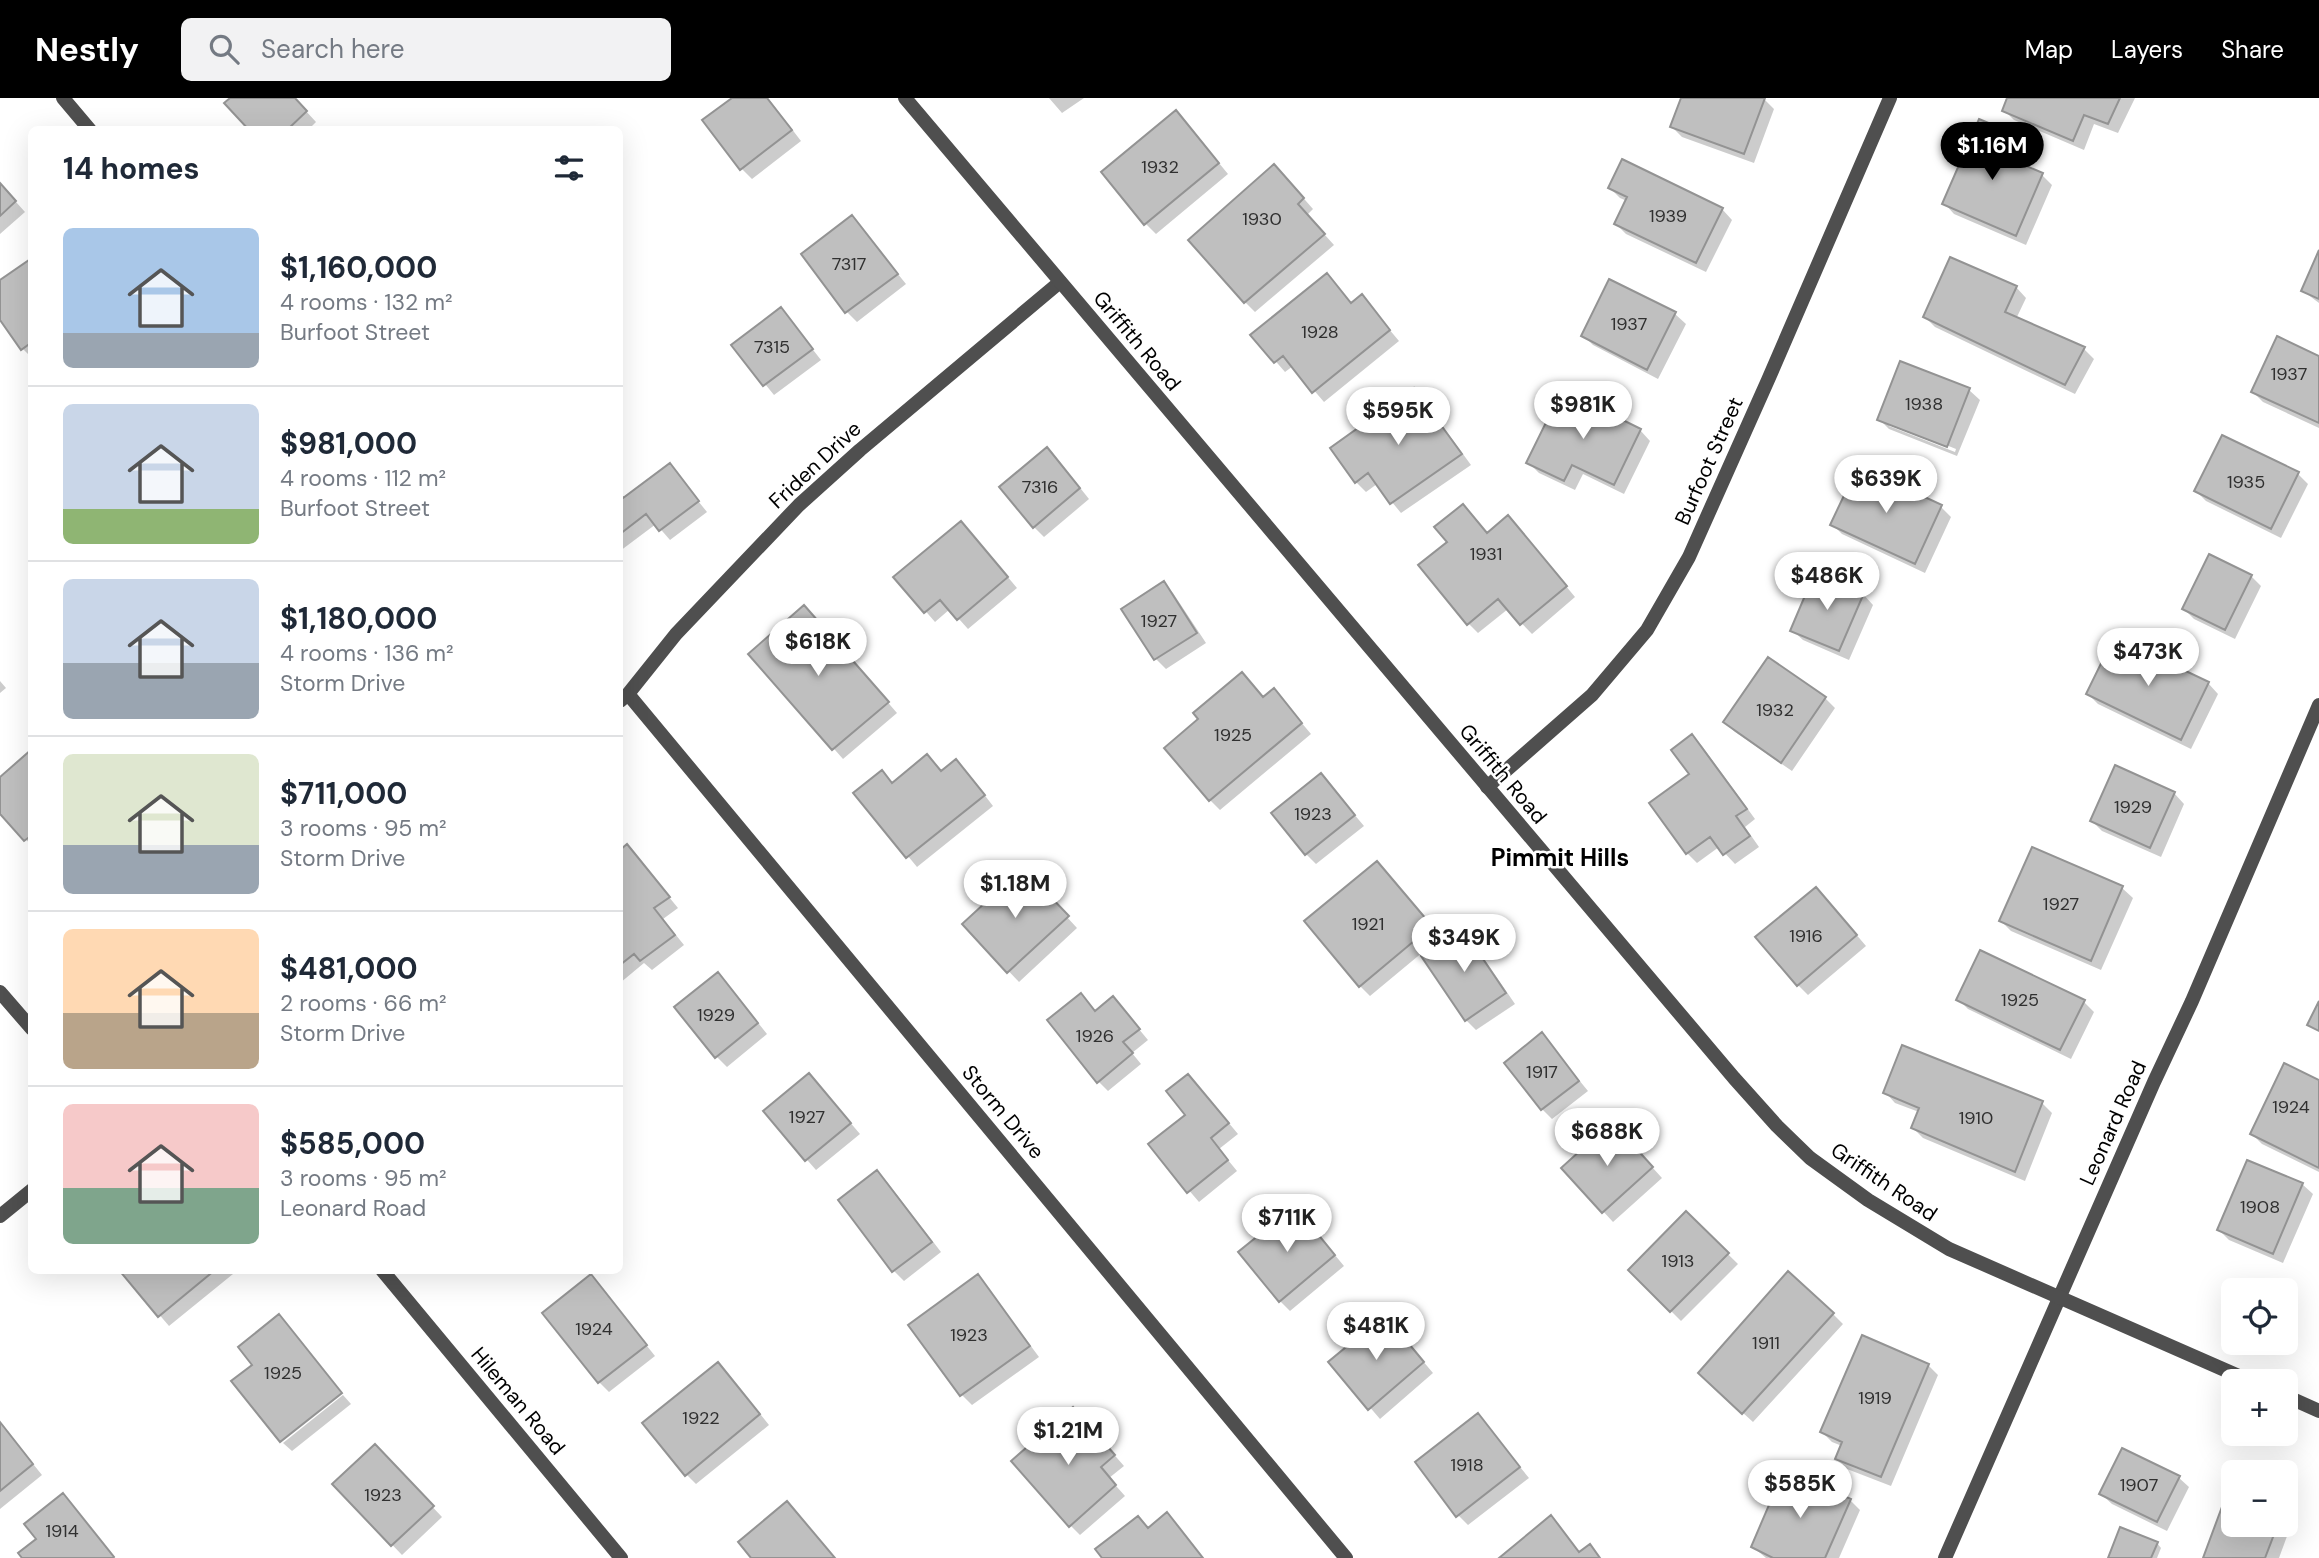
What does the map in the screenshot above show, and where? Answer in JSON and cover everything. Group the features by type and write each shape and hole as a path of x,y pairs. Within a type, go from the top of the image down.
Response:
{"street":[{"path":"63,98 87,126"},
{"name":"Griffith Road","path":"905,98 1734,1078 1810,1158 1868,1200 1949,1249 2222,1369"},
{"name":"Burfoot Street","path":"1488,787 1592,695 1647,630 1695,544 1890,98"},
{"name":"Friden Drive","path":"624,697 676,634 799,505 860,450 1060,282"},
{"name":"Storm Drive","path":"624,697 1346,1558"},
{"name":"Leonard Road","path":"1945,1558 2192,1001 2319,705"},
{"path":"0,992 28,1024"},
{"path":"0,1216 28,1193"},
{"name":"Hileman Road","path":"385,1274 621,1558"},
{"path":"2298,1401 2319,1411"}],"building":[{"path":"230,98 295,98 307,111 291,126 245,126 224,103"},
{"path":"732,98 767,98 792,130 740,170 702,120"},
{"path":"1681,98 1765,98 1744,154 1670,127"},
{"path":"2007,98 2120,98 2108,124 2084,115 2073,141 2002,111"},
{"path":"1176,110 1219,163 1144,225 1101,172"},
{"path":"1979,119 2010,132 2000,155 2043,173 2016,236 1942,204"},
{"path":"1622,159 1723,208 1696,263 1614,224 1627,197 1608,188"},
{"path":"1274,164 1304,198 1298,204 1325,234 1244,303 1188,240"},
{"path":"0,183 16,201 0,216"},
{"path":"852,215 898,274 845,313 801,254"},
{"path":"2319,250 2319,299 2301,291"},
{"path":"1950,257 2017,286 2005,312 2085,347 2065,385 1923,317"},
{"path":"28,261 28,345 21,350 0,320 0,280"},
{"path":"1327,273 1351,303 1362,294 1390,330 1312,393 1283,356 1274,363 1250,335"},
{"path":"1609,279 1676,312 1647,370 1581,336"},
{"path":"781,307 813,349 763,386 731,345"},
{"path":"2277,336 2319,356 2319,423 2251,392"},
{"path":"1900,361 1970,388 1947,447 1877,420"},
{"path":"1414,388 1462,454 1390,504 1368,473 1355,483 1330,448"},
{"path":"1562,390 1641,429 1614,485 1572,465 1564,481 1526,463"},
{"path":"2222,435 2299,472 2271,529 2194,491"},
{"path":"1047,447 1080,488 1033,528 999,487"},
{"path":"670,463 699,501 659,531 646,514 623,532 623,498"},
{"path":"1858,466 1942,505 1915,564 1830,525"},
{"path":"1463,504 1487,533 1508,515 1567,586 1520,625 1498,599 1467,625 1418,565 1447,542 1434,527"},
{"path":"961,521 1008,577 957,620 940,600 924,613 893,577"},
{"path":"2209,554 2252,575 2225,630 2182,609"},
{"path":"1815,572 1864,593 1839,651 1790,631"},
{"path":"1164,581 1197,633 1154,660 1121,609"},
{"path":"804,605 889,702 832,750 748,654"},
{"path":"2114,637 2209,682 2181,740 2086,694"},
{"path":"1768,657 1826,697 1781,763 1723,722"},
{"path":"1242,672 1263,697 1274,688 1302,723 1209,801 1164,748 1198,719 1193,713"},
{"path":"1692,734 1747,809 1736,816 1750,836 1723,855 1710,837 1686,854 1649,803 1689,774 1671,750"},
{"path":"28,752 28,838 24,841 0,814 0,777"},
{"path":"927,754 941,771 956,759 985,795 906,858 853,793 882,770 892,783"},
{"path":"2115,765 2175,792 2150,848 2090,821"},
{"path":"1321,773 1355,815 1305,855 1271,813"},
{"path":"627,844 670,897 654,908 675,935 640,961 634,954 623,963 623,847"},
{"path":"2032,847 2123,886 2091,961 1999,921"},
{"path":"1377,861 1432,926 1359,987 1304,921"},
{"path":"1023,868 1069,916 1007,973 962,924"},
{"path":"1816,887 1857,935 1797,986 1755,937"},
{"path":"1462,928 1506,993 1465,1021 1421,956"},
{"path":"1980,950 2085,1000 2060,1050 1956,1000"},
{"path":"718,972 758,1023 715,1058 674,1007"},
{"path":"1081,993 1095,1011 1113,996 1140,1029 1123,1042 1133,1053 1097,1083 1047,1020"},
{"path":"2319,1001 2319,1031 2307,1025"},
{"path":"1542,1032 1579,1081 1541,1110 1504,1063"},
{"path":"1902,1045 2043,1101 2015,1172 1911,1128 1919,1108 1883,1093"},
{"path":"2284,1063 2319,1080 2319,1168 2250,1134"},
{"path":"809,1073 851,1123 805,1161 763,1111"},
{"path":"1188,1074 1229,1123 1211,1138 1228,1160 1187,1193 1148,1144 1185,1115 1166,1091"},
{"path":"1612,1122 1653,1167 1602,1213 1561,1168"},
{"path":"2247,1160 2303,1183 2273,1254 2217,1230"},
{"path":"877,1170 932,1242 892,1272 838,1200"},
{"path":"1295,1206 1335,1255 1279,1302 1238,1252"},
{"path":"1686,1211 1729,1253 1670,1312 1628,1270"},
{"path":"1788,1271 1834,1313 1742,1414 1698,1373"},
{"path":"122,1274 210,1274 158,1317"},
{"path":"591,1274 647,1345 598,1383 542,1313"},
{"path":"978,1274 1030,1346 960,1396 908,1325"},
{"path":"279,1314 342,1393 280,1442 231,1381 252,1365 238,1347"},
{"path":"1385,1315 1424,1362 1368,1410 1328,1362"},
{"path":"1862,1335 1929,1364 1881,1477 1835,1459 1842,1442 1820,1432"},
{"path":"718,1362 760,1414 685,1476 642,1423"},
{"path":"1073,1407 1115,1455 1101,1467 1116,1485 1069,1527 1011,1461"},
{"path":"1478,1413 1520,1467 1456,1517 1415,1462"},
{"path":"0,1422 33,1464 0,1491"},
{"path":"375,1444 434,1506 391,1546 332,1484"},
{"path":"2122,1448 2180,1476 2157,1522 2099,1494"},
{"path":"1784,1470 1851,1499 1825,1558 1773,1558 1751,1547"},
{"path":"63,1493 113,1558 22,1558 18,1553 36,1539 24,1524"},
{"path":"787,1501 835,1558 751,1558 738,1542"},
{"path":"2221,1509 2221,1537 2273,1537 2265,1558 2203,1558"},
{"path":"1167,1512 1203,1558 1102,1558 1095,1549 1138,1516 1148,1528"},
{"path":"1551,1515 1579,1552 1590,1544 1600,1558 1499,1558"},
{"path":"2120,1527 2158,1542 2151,1558 2108,1558"}],"district":[{"name":"Pimmit Hills","path":"1560,857"}]}
